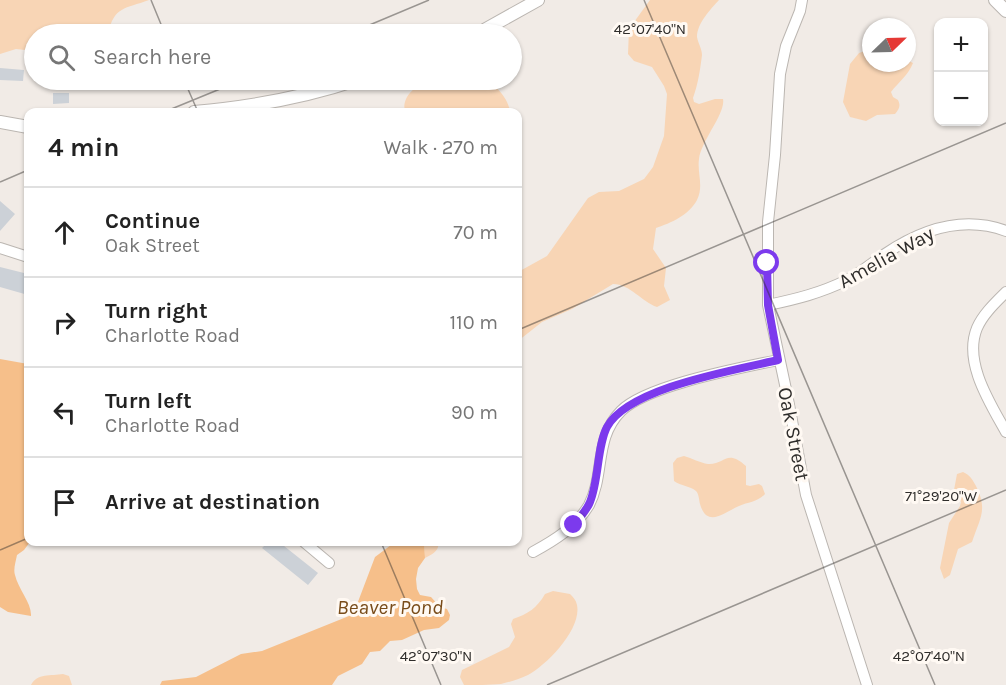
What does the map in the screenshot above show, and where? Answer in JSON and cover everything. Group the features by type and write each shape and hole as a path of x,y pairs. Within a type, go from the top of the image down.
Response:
{"street":[{"path":"495,24 538,0"},
{"name":"Oak Street","path":"802,0 786,46 780,74 768,222 768,305 806,495 867,685"},
{"path":"995,0 1006,11"},
{"path":"227,108 269,103 324,90"},
{"path":"0,122 24,126"},
{"name":"Amelia Way","path":"768,305 819,293 848,279 897,247 938,227 965,223 990,225 1006,231"},
{"path":"0,248 24,256"},
{"path":"1006,292 992,306 977,328 972,354 991,405 1006,432"},
{"path":"533,552 574,525 589,504 607,427 622,409 670,387 778,360"},
{"path":"309,546 329,563"}],"shaded area":[{"path":"0,0 149,0 117,13 111,24 24,24 24,50 16,49 0,54"},
{"path":"650,0 719,0 702,22 697,37 702,55 694,102 699,104 723,99 721,112 704,144 699,159 699,195 694,205 684,214 656,228 653,249 666,268 664,286 670,300 657,307 625,287 613,284 572,309 542,322 522,338 522,270 547,256 588,198 599,192 619,191 644,179 653,167 664,136 667,94 652,67 634,61 628,54 629,29"},
{"path":"862,52 862,72 908,72 891,92 899,104 895,114 877,115 866,121 850,117 843,102 850,64"},
{"path":"413,90 498,90 509,108 404,108 405,101"},
{"path":"684,456 708,464 734,458 746,466 746,485 759,484 765,494 717,517 707,516 703,512 696,491 674,481 673,463 677,458"},
{"path":"963,472 971,478 980,494 982,508 980,520 972,542 958,549 950,575 944,579 940,568 949,523 961,502 954,490 957,474"},
{"path":"424,546 438,546 435,552 425,558"},
{"path":"553,591 570,594 577,603 577,614 569,635 553,655 536,670 518,679 501,684 464,685 460,677 462,670 509,647 515,637 511,624 513,619 532,610 545,594"},
{"path":"63,674 69,676 72,685 31,685 37,678"}],"water":[{"path":"0,359 24,363 24,546 27,546 17,555 14,570 31,616 8,612 0,607"},
{"name":"Beaver Pond","path":"390,546 424,546 425,558 418,568 417,589 420,595 431,597 440,607 447,609 450,615 449,620 439,628 424,630 402,640 390,641 380,651 370,652 362,664 338,676 332,685 160,685 162,681 196,677 241,654 262,651 349,616 356,607 375,557"}],"building":[{"path":"0,68 24,70 23,81 0,80"},
{"path":"53,93 69,93 69,103 53,104"},
{"path":"0,201 15,214 0,231"},
{"path":"0,267 24,273 24,294 0,287"},
{"path":"264,546 284,546 318,573 308,585 262,548"}],"route":[{"path":"574,525 589,504 597,478 607,427 622,409 670,387 778,360 768,305 767,263"}]}
